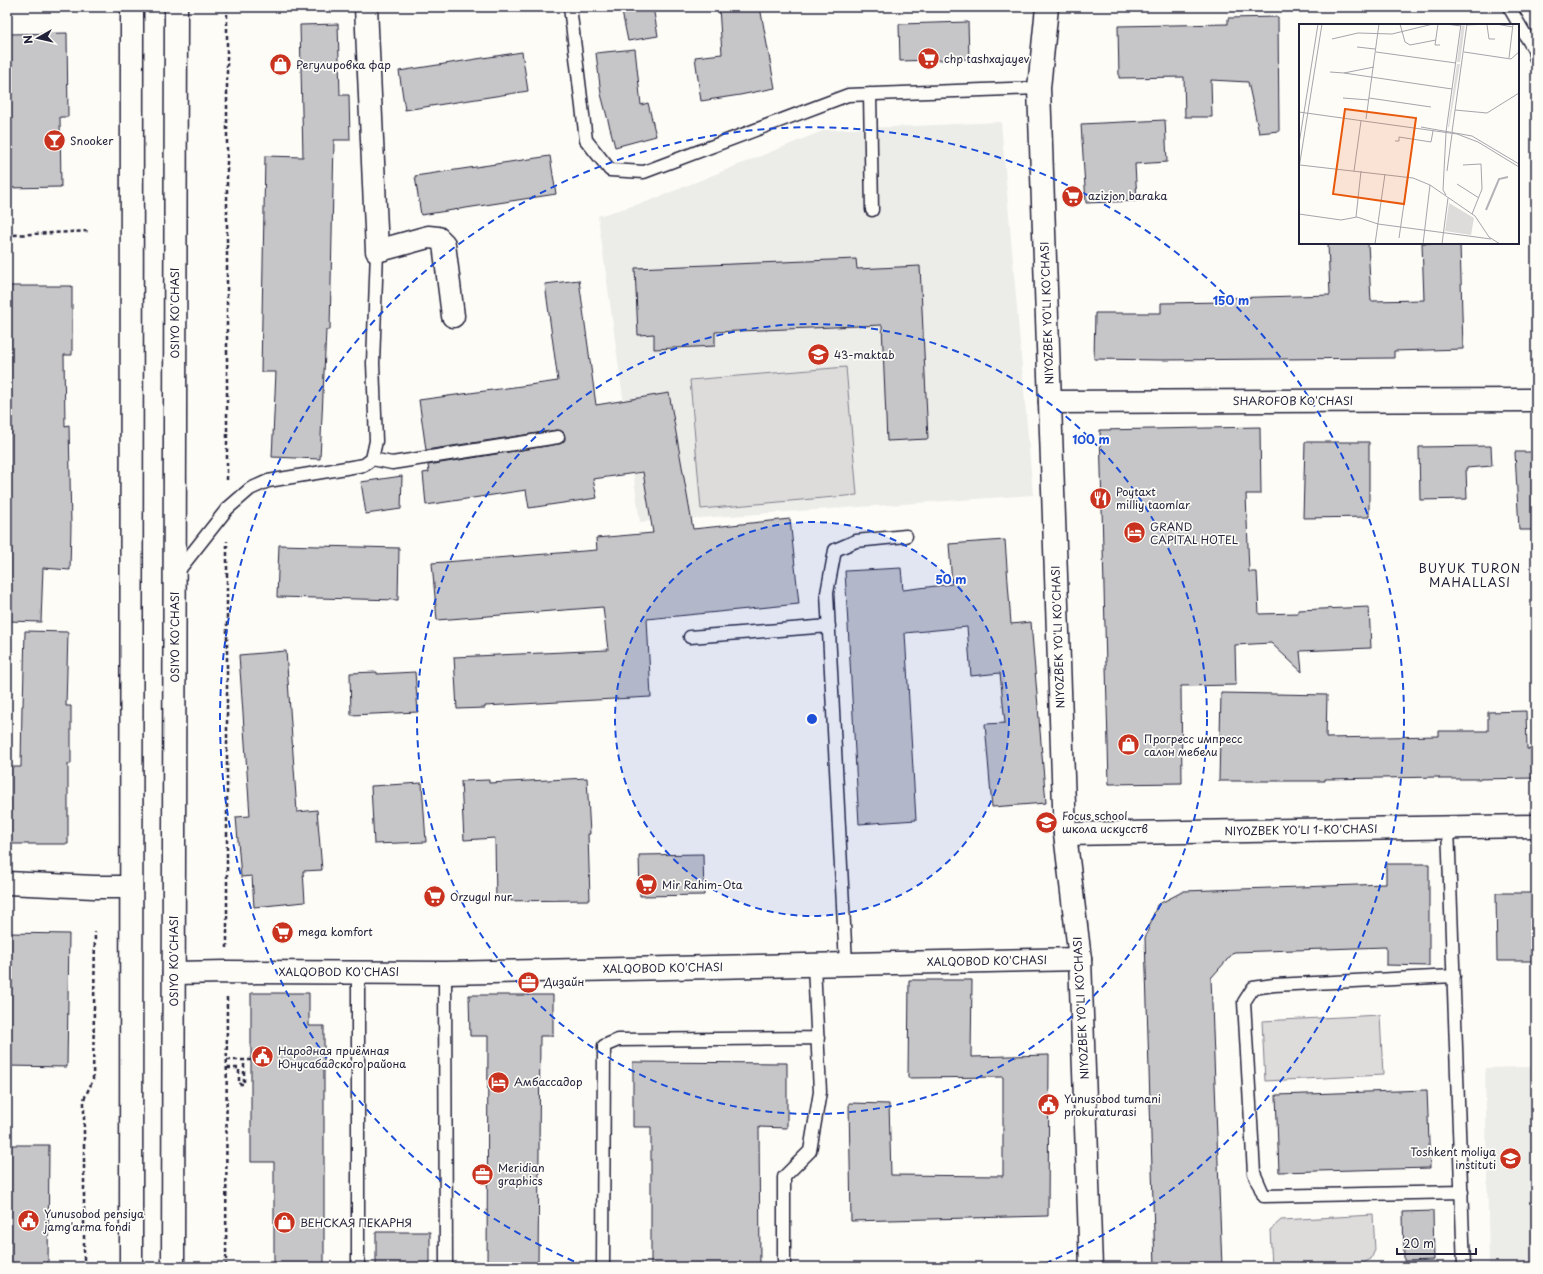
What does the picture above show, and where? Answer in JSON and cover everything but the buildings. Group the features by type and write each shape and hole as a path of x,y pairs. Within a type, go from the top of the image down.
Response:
{"street":[{"path":"131,1267 132,7"},
{"name":"OSIYO KO'CHASI","path":"173,1267 176,7"},
{"path":"366,7 377,251 428,237 438,238 444,244 453,316"},
{"name":"NIYOZBEK YO'LI KO'CHASI","path":"1047,7 1039,88 1065,834 1080,959 1092,1267"},
{"name":"SHAROFOB KO'CHASI","path":"1050,402 1536,400"},
{"name":"NIYOZBEK YO'LI 1-KO'CHASI","path":"1065,834 1536,826"},
{"path":"7,884 131,887"},
{"name":"XALQOBOD KO'CHASI","path":"174,973 445,973 1080,959"}],"lane":[{"path":"570,7 586,140 610,170 644,172 848,95 1039,88"},
{"path":"1509,7 1519,24"},
{"path":"1519,24 1534,50 1536,59"},
{"path":"870,94 872,210"},
{"path":"175,576 227,509 250,489 268,481 364,465 372,459 376,441 373,363 377,251"},
{"path":"372,459 392,463 558,437"},
{"path":"846,964 827,593 835,550 856,540 906,536"},
{"path":"690,637 829,626"},
{"path":"1448,827 1464,1267"},
{"path":"784,1267 784,1177 810,1151 820,1092 814,965"},
{"path":"358,973 358,1267"},
{"path":"445,973 446,1267"},
{"path":"1454,976 1274,985 1253,988 1244,1002 1254,1174 1264,1196 1462,1192"},
{"path":"604,1267 604,1046 618,1040 818,1038"}],"path":[{"path":"226,7 226,1267"},
{"path":"7,233 14,235 90,231"},
{"path":"84,1267 84,1100 93,1080 95,932"},
{"path":"227,1060 251,1060"},
{"path":"227,1068 239,1068 240,1084 244,1084 244,1060"}],"shaded area":[{"name":"43-maktab","path":"1001,122 1033,495 640,522 598,216 649,201 825,130"},
{"path":"846,367 857,495 701,509 690,380"},
{"path":"1380,1015 1383,1075 1265,1081 1262,1021"},
{"name":"Toshkent moliya instituti","path":"1536,1067 1536,1267 1489,1267 1485,1068"},
{"path":"1373,1215 1375,1250 1371,1259 1357,1266 1272,1267 1270,1230 1281,1220"}],"place":[{"name":"chp tashxajayev","path":"928,59"},
{"name":"Регулировка фар","path":"281,65"},
{"name":"Snooker","path":"55,141"},
{"name":"azizjon baraka","path":"1073,196"},
{"name":"43-maktab","path":"819,355"},
{"name":"Poytaxt milliy taomlar","path":"1101,498"},
{"name":"GRAND CAPITAL HOTEL","path":"1134,533"},
{"name":"Прогресс импресс салон мебели","path":"1128,745"},
{"name":"Focus school школа искусств","path":"1047,822"},
{"name":"Mir Rahim-Ota","path":"647,885"},
{"name":"Orzugul nur","path":"434,897"},
{"name":"mega komfort","path":"282,932"},
{"name":"Дизайн","path":"529,982"},
{"name":"Народная приёмная Юнусабадского района","path":"263,1057"},
{"name":"Амбассадор","path":"498,1082"},
{"name":"Yunusobod tumani prokuraturasi","path":"1049,1105"},
{"name":"Toshkent moliya instituti","path":"1511,1158"},
{"name":"Meridian graphics","path":"483,1174"},
{"name":"Yunusobod pensiya jamg'arma fondi","path":"29,1220"},
{"name":"ВЕНСКАЯ ПЕКАРНЯ","path":"284,1223"}],"district":[{"name":"BUYUK TURON MAHALLASI","path":"1470,576"}]}
